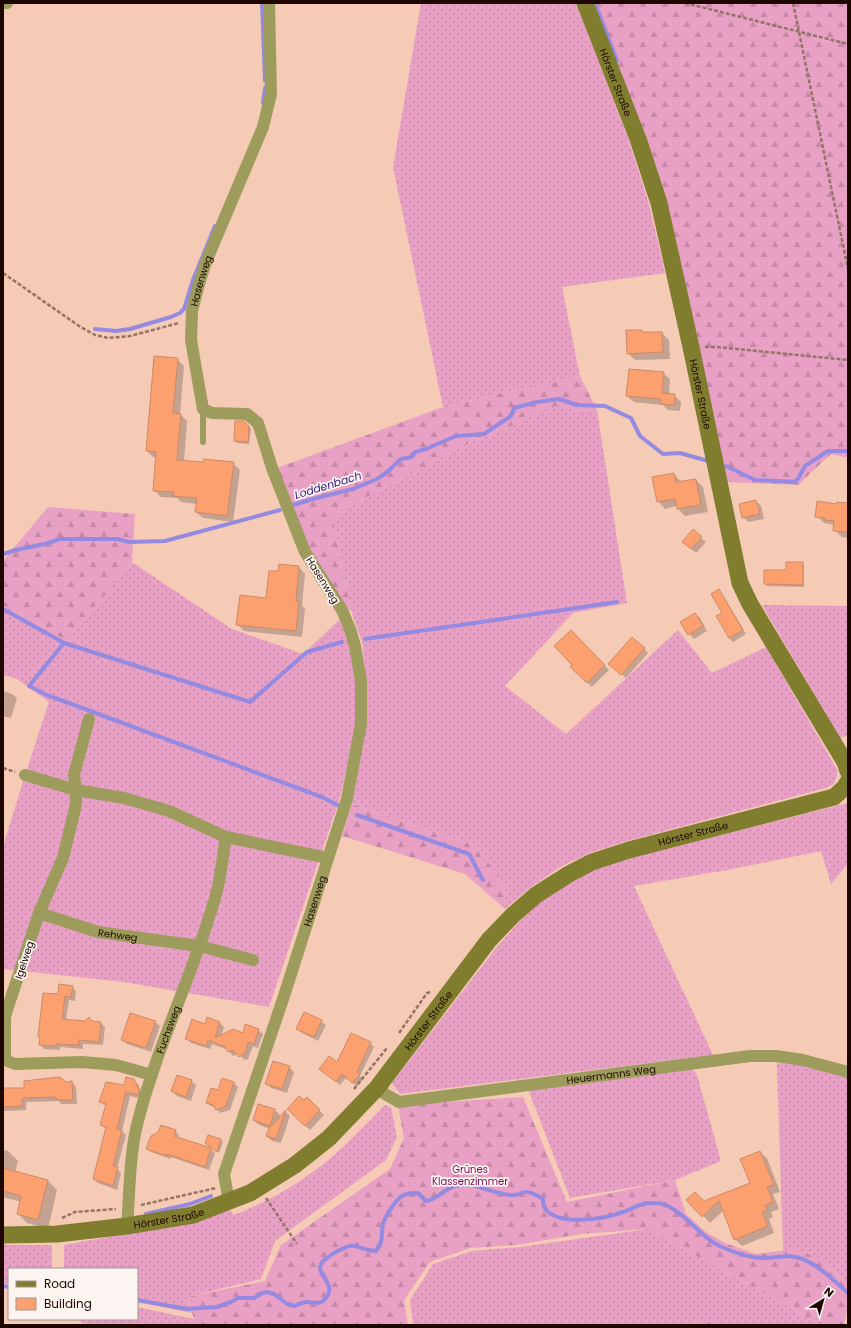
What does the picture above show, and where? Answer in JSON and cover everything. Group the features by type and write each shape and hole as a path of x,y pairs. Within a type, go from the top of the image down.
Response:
{"street":[{"name":"Hasenweg","path":"229,1202 224,1174 284,996 347,799 361,724 361,681 355,646 342,610 305,552 272,468 258,423 247,414 212,413 204,409 191,340 192,311 198,284 263,127 271,94 269,3"},
{"name":"Hörster Straße","path":"586,3 638,139 659,203 691,347 740,583 750,604 845,762 848,771"},
{"name":"Igelweg","path":"89,719 74,776 76,804 63,858 39,913 5,1016 5,1060 15,1064 82,1062 116,1065 152,1075"},
{"path":"25,775 76,790 124,798 169,811 226,837 328,858"},
{"name":"Hörster Straße","path":"3,1234 57,1234 127,1226 192,1215 250,1193 296,1165 329,1138 377,1088 489,940 513,915 536,895 569,874 592,862 629,850 834,797 848,782"},
{"name":"Fuchsweg","path":"127,1226 133,1144 138,1120 152,1075 199,946 217,890 226,837"},
{"name":"Rehweg","path":"39,913 98,932 199,946 252,960"},
{"name":"Heuermanns Weg","path":"377,1088 399,1102 750,1056 776,1056 803,1060 848,1072"}],"lane":[{"path":"203,442 204,409"}],"path":[{"path":"685,3 848,44"},
{"path":"793,3 848,269"},
{"path":"3,273 79,326 95,335 108,338 130,336 185,322 192,322"},
{"path":"691,347 717,346 848,360"},
{"path":"265,1196 297,1244"}],"green space":[{"path":"421,3 576,3 628,138 649,204 665,273 562,287 580,376 443,407 393,167"},
{"path":"596,3 848,3 848,458 831,454 798,485 725,482 664,194"},
{"path":"580,376 597,410 575,411 557,405 472,442 340,511 334,522 351,610 346,610 309,551 277,468 443,407"},
{"path":"557,404 575,411 597,410 627,603 573,613 505,686 566,734 678,630 712,673 766,647 838,771 834,784 826,788 627,841 590,853 562,866 531,887 505,909 504,884 477,846 352,804 366,726 367,688 362,642 351,610 334,522 340,511 472,442 514,425"},
{"path":"48,507 135,514 132,562 67,641 3,605 3,561"},
{"path":"132,562 232,629 303,654 341,618 352,648 356,683 356,725 340,798 269,1007 124,982 3,969 3,847 49,702 17,679 3,675 3,605 67,641"},
{"path":"762,605 848,606 848,735 840,738"},
{"path":"848,803 848,864 831,884 821,851 727,870 634,886 713,1055 400,1094 392,1083 496,948 519,922 541,901 575,880 596,869 631,858"},
{"path":"352,804 477,846 504,884 505,909 465,874 342,836"},
{"path":"777,1063 804,1065 848,1075 848,1285 826,1265 811,1255 793,1250 783,1251"},
{"path":"692,1068 697,1075 721,1161 675,1180 570,1198 528,1089"},
{"name":"Grünes Klassenzimmer","path":"523,1097 567,1202 675,1180 686,1214 706,1232 725,1243 756,1254 794,1249 817,1257 848,1285 848,1308 844,1325 821,1325 648,1229 581,1234 516,1245 470,1248 430,1262 404,1300 408,1325 193,1325 194,1319 187,1297 265,1281 281,1245 390,1169 404,1138 398,1105"},
{"path":"385,1105 391,1107 397,1137 386,1160 275,1241 261,1279 187,1297 192,1313 138,1302 138,1268 64,1268 64,1245 197,1221 229,1209 234,1215 277,1195 290,1187 317,1169 347,1144"},
{"path":"648,1229 821,1325 721,1325 717,1321 691,1323 689,1325 413,1325 410,1300 433,1264 472,1251 520,1247"},
{"path":"3,1245 52,1245 52,1268 8,1268 8,1284 3,1283"},
{"path":"138,1307 194,1319 193,1325 85,1325 79,1320 138,1320"},
{"path":"717,1321 721,1325 689,1325 691,1323"}],"building":[{"path":"626,330 662,332 663,352 627,354"},
{"path":"154,356 178,358 173,413 181,414 177,460 203,462 204,459 234,462 227,516 195,512 197,498 173,496 174,492 153,491 156,452 146,451"},
{"path":"629,369 664,372 662,393 675,394 674,405 661,404 661,399 626,396"},
{"path":"235,421 244,421 249,426 248,442 234,441"},
{"path":"674,473 676,482 696,479 701,505 677,509 675,499 657,502 652,477"},
{"path":"756,500 760,514 742,518 739,504"},
{"path":"817,501 837,504 837,502 848,503 848,532 833,531 834,521 815,517"},
{"path":"693,529 702,537 691,549 682,542"},
{"path":"786,562 803,562 803,585 764,584 764,570 786,570"},
{"path":"279,564 299,566 296,601 299,601 296,631 236,625 240,595 266,598 269,571 278,571"},
{"path":"719,589 743,630 729,638 716,616 722,613 711,594"},
{"path":"695,613 703,626 688,635 680,622"},
{"path":"571,630 605,665 587,683 570,667 572,665 554,646"},
{"path":"632,637 645,648 621,675 608,664"},
{"path":"59,984 73,986 71,997 65,996 62,1019 85,1021 89,1017 92,1021 101,1022 99,1042 79,1040 79,1045 39,1045 40,1037 38,1037 43,993 58,994"},
{"path":"304,1012 322,1020 314,1037 296,1029"},
{"path":"130,1013 156,1021 146,1048 121,1040"},
{"path":"207,1017 220,1022 215,1038 233,1029 243,1033 245,1024 259,1029 254,1044 248,1042 245,1053 239,1057 233,1050 228,1052 225,1047 208,1040 206,1046 185,1039 192,1019 205,1024"},
{"path":"351,1033 371,1042 357,1072 360,1074 352,1083 342,1074 336,1082 319,1069 329,1056 337,1062"},
{"path":"273,1061 290,1066 282,1089 265,1084"},
{"path":"177,1075 192,1080 186,1097 171,1091"},
{"path":"60,1077 66,1082 72,1081 73,1100 56,1100 56,1097 22,1098 22,1106 3,1107 3,1088 24,1088 24,1081"},
{"path":"126,1077 134,1079 139,1090 138,1095 126,1092 117,1129 122,1130 113,1166 118,1167 113,1186 93,1179 106,1127 100,1125 106,1104 99,1102 106,1082 124,1085"},
{"path":"222,1078 234,1082 226,1106 216,1110 213,1105 206,1103 211,1088 218,1090"},
{"path":"299,1096 304,1100 307,1097 320,1110 305,1126 287,1109"},
{"path":"258,1104 275,1109 270,1126 253,1120"},
{"path":"286,1110 276,1139 266,1136 269,1128"},
{"path":"161,1125 176,1130 174,1136 211,1148 205,1167 167,1154 167,1156 146,1149 151,1136 158,1132"},
{"path":"208,1135 221,1139 217,1152 205,1143"},
{"path":"760,1151 774,1185 767,1187 773,1202 765,1205 767,1210 762,1212 768,1226 734,1240 719,1201 702,1217 686,1200 695,1192 704,1201 750,1183 740,1159"},
{"path":"3,1168 48,1180 38,1220 17,1214 21,1196 3,1191"}],"waterway":[{"path":"262,3 265,81"},
{"path":"595,3 617,61"},
{"path":"263,103 265,88"},
{"path":"95,329 116,331 130,329 180,313 184,309 193,280 215,226"},
{"name":"Loddenbach","path":"290,506 353,489 377,479 401,459 412,457 415,452 426,449 456,436 484,434 511,416 514,408 537,402 559,399 577,405 605,406 631,418 640,436 663,454 680,453 708,461"},
{"name":"Loddenbach","path":"726,466 755,480 794,482 798,479 805,466 828,451 848,451"},
{"name":"Loddenbach","path":"3,554 60,539 118,539 128,542 165,541 280,510"},
{"path":"365,639 617,602"},
{"path":"3,609 64,643 250,702 307,652 342,642"},
{"path":"64,643 29,686 47,695 322,797 339,806"},
{"path":"357,815 469,854 483,880"},
{"path":"138,1300 187,1309 217,1307 238,1298 254,1298 267,1292 274,1294 287,1304 295,1306 306,1302 320,1302 324,1300 329,1289 320,1268 323,1261 336,1252 351,1246 376,1251 381,1241 384,1221 388,1213 402,1196 418,1193 426,1201 454,1186 459,1185 473,1185 507,1195 516,1195 524,1192 535,1194 543,1199 544,1207 551,1214 560,1218 570,1219 593,1219 615,1215 645,1203 663,1204 679,1213 708,1239 724,1248 754,1257 767,1258 788,1256 803,1259 824,1272 848,1293"},
{"path":"146,1214 190,1204 211,1196"},
{"path":"3,1286 8,1287"}]}
